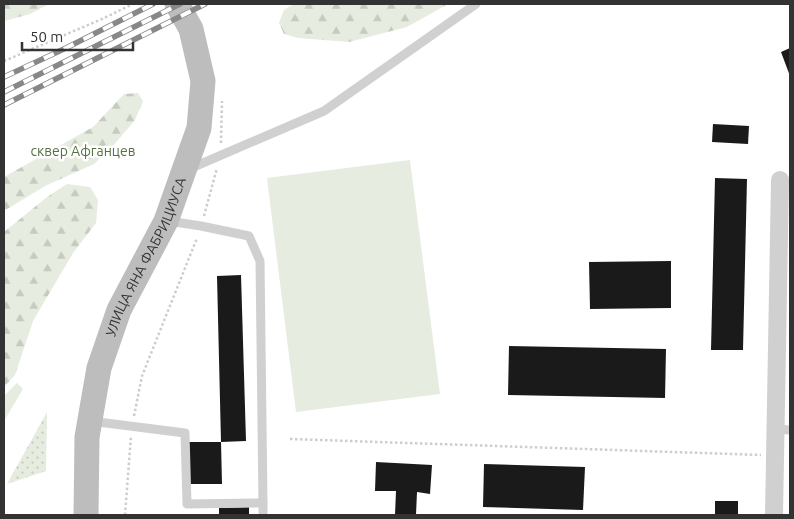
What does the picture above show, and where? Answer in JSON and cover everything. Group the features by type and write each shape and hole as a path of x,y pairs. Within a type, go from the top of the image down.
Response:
{"main road":[{"name":"УЛИЦА ЯНА ФАБРИЦИУСА","path":"86,515 87,437 99,368 118,310 166,221 199,128 203,82 190,29 177,4"}],"street":[{"path":"774,515 775,455 783,430 780,180"}],"lane":[{"path":"184,171 324,111 419,42 476,4"},
{"path":"166,221 250,236 260,261 263,515"},
{"path":"90,422 186,433 187,504 263,503"}],"path":[{"path":"4,61 133,4"},
{"path":"125,515 132,427 142,376 201,226 215,181 220,156 222,99"},
{"path":"290,439 775,455"}],"green space":[{"path":"4,4 49,4 30,14 4,21"},
{"path":"294,4 448,4 407,27 349,42 298,38 284,34 279,23 284,10"},
{"name":"сквер Афганцев","path":"138,93 143,101 135,120 112,147 94,164 45,186 4,211 4,177 93,127 124,94"},
{"path":"410,160 440,394 296,412 267,178"},
{"name":"сквер Афганцев","path":"67,184 90,187 98,200 96,223 73,253 33,321 15,375 4,387 4,232 47,197"},
{"path":"17,383 23,389 4,421 4,396"},
{"path":"47,412 46,471 7,484"}],"building":[{"path":"790,48 790,76 781,52"},
{"path":"713,124 749,126 748,144 712,142"},
{"path":"715,178 747,179 743,350 711,350"},
{"path":"671,261 671,308 590,309 589,262"},
{"path":"241,275 246,441 221,442 217,276"},
{"path":"509,346 666,349 665,398 508,395"},
{"path":"187,442 221,442 222,484 188,484"},
{"path":"376,462 432,465 430,494 417,492 416,515 395,515 396,491 375,491"},
{"path":"484,464 585,467 583,510 483,507"},
{"path":"715,501 738,501 738,515 715,515"},
{"path":"249,507 249,515 219,515 219,508"}],"railway":[{"path":"4,77 153,4"},
{"path":"4,92 180,4"},
{"path":"4,105 205,4"}]}
